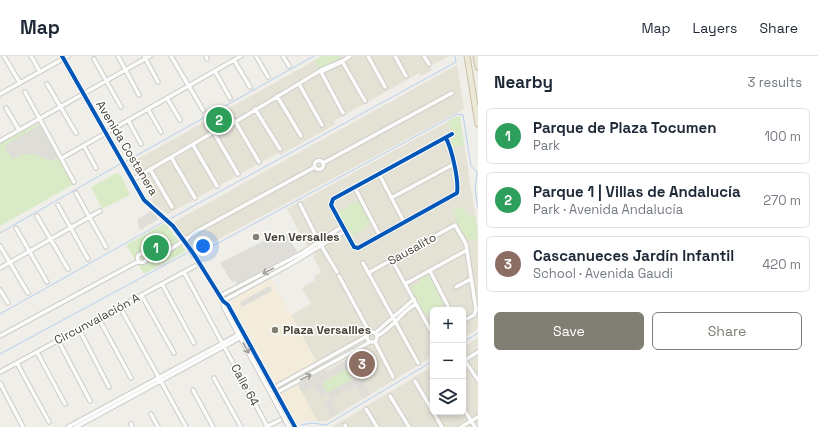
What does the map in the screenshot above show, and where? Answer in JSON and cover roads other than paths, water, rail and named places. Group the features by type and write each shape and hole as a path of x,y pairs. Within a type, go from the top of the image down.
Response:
{"highway":[{"path":"467,56 478,124"},
{"path":"476,56 478,67"}],"street":[{"path":"4,56 20,83"},
{"path":"31,56 40,72"},
{"path":"0,94 40,72 62,57 68,56"},
{"path":"118,56 139,95"},
{"path":"0,141 125,70 144,57 150,56"},
{"path":"171,56 203,110"},
{"path":"62,158 241,56"},
{"path":"256,56 268,77"},
{"path":"283,56 289,66"},
{"path":"132,180 277,96 340,63 350,56"},
{"path":"368,56 386,88"},
{"path":"395,56 406,76"},
{"path":"424,56 429,64"},
{"name":"Avenida Costanera","path":"62,57 144,200 166,218 184,241 223,301 228,305 295,427"},
{"path":"144,57 158,82"},
{"path":"94,59 121,107"},
{"path":"234,60 250,87"},
{"path":"342,61 365,101"},
{"path":"215,71 230,98"},
{"path":"321,72 343,113"},
{"path":"47,84 76,133"},
{"path":"299,84 322,125"},
{"path":"25,92 74,182"},
{"path":"138,261 140,254 146,256 167,251 200,229 315,167 317,161 322,163 452,93"},
{"path":"277,96 301,136"},
{"path":"168,98 180,120"},
{"path":"6,108 19,130"},
{"path":"148,109 161,132"},
{"path":"255,109 280,149"},
{"path":"128,120 141,144"},
{"path":"235,121 259,162"},
{"path":"214,133 238,174"},
{"path":"446,138 454,164 457,193 356,248 342,226 331,202 452,134"},
{"path":"193,145 217,186"},
{"path":"84,146 96,168"},
{"path":"171,157 195,198"},
{"path":"315,167 321,169 322,163"},
{"path":"391,198 454,164"},
{"path":"150,169 172,207"},
{"path":"379,174 404,222"},
{"path":"355,188 380,236"},
{"path":"76,194 106,247"},
{"path":"300,204 319,242 338,274 370,339 393,377"},
{"path":"58,205 88,259"},
{"path":"0,268 100,211"},
{"path":"37,216 68,269"},
{"name":"Sausalito","path":"368,273 456,225 466,244 467,250"},
{"path":"220,296 287,261 342,226"},
{"path":"16,228 47,282"},
{"path":"223,301 322,247 345,231"},
{"path":"0,246 28,293"},
{"path":"405,284 467,250 476,313 466,320"},
{"path":"0,336 138,261 145,262 146,256"},
{"path":"392,260 430,330"},
{"path":"287,261 289,265"},
{"path":"363,263 418,363"},
{"name":"Circunvalación A","path":"0,372 195,266"},
{"path":"430,271 448,307"},
{"name":"Calle 64","path":"184,272 267,427"},
{"path":"456,287 471,279"},
{"path":"162,284 194,343"},
{"path":"0,290 8,303"},
{"path":"142,296 174,353"},
{"path":"272,395 359,348 394,319 414,299"},
{"name":"Avenida Costanera","path":"223,301 224,308 289,427"},
{"path":"394,319 416,304"},
{"path":"120,307 186,427"},
{"path":"98,319 131,378"},
{"path":"79,329 109,387"},
{"path":"76,427 111,406 244,334"},
{"path":"269,391 341,351 376,335"},
{"path":"58,340 90,401"},
{"path":"341,351 344,356"},
{"path":"37,352 65,404"},
{"path":"466,358 478,352"},
{"path":"327,359 331,363"},
{"path":"466,362 478,380"},
{"path":"17,363 49,422"},
{"path":"214,378 241,427"},
{"path":"415,381 442,427"},
{"path":"0,383 23,427"},
{"path":"193,390 213,427"},
{"path":"390,396 409,427"},
{"path":"68,427 111,406"},
{"path":"366,409 378,427"},
{"path":"466,413 475,427"},
{"path":"151,414 158,427"},
{"path":"461,427 478,417"},
{"path":"267,427 280,420"}],"waterway":[{"path":"125,162 314,56"},
{"path":"168,220 456,62 455,56"},
{"path":"197,251 207,249 457,114 463,115 471,166 478,173"},
{"path":"0,233 120,164"},
{"path":"477,173 475,189 478,208"},
{"path":"0,314 165,221"},
{"path":"0,354 187,253"},
{"path":"466,340 478,333"},
{"path":"301,425 312,423 326,425 430,363"}],"place":[{"name":"Parque 1 | Villas de Andalucía","path":"219,120"},
{"name":"Ven Versalles","path":"256,237"},
{"name":"Parque de Plaza Tocumen","path":"156,248"},
{"name":"Plaza Versailles","path":"275,330"},
{"name":"Cascanueces Jardín Infantil","path":"362,364"}]}
